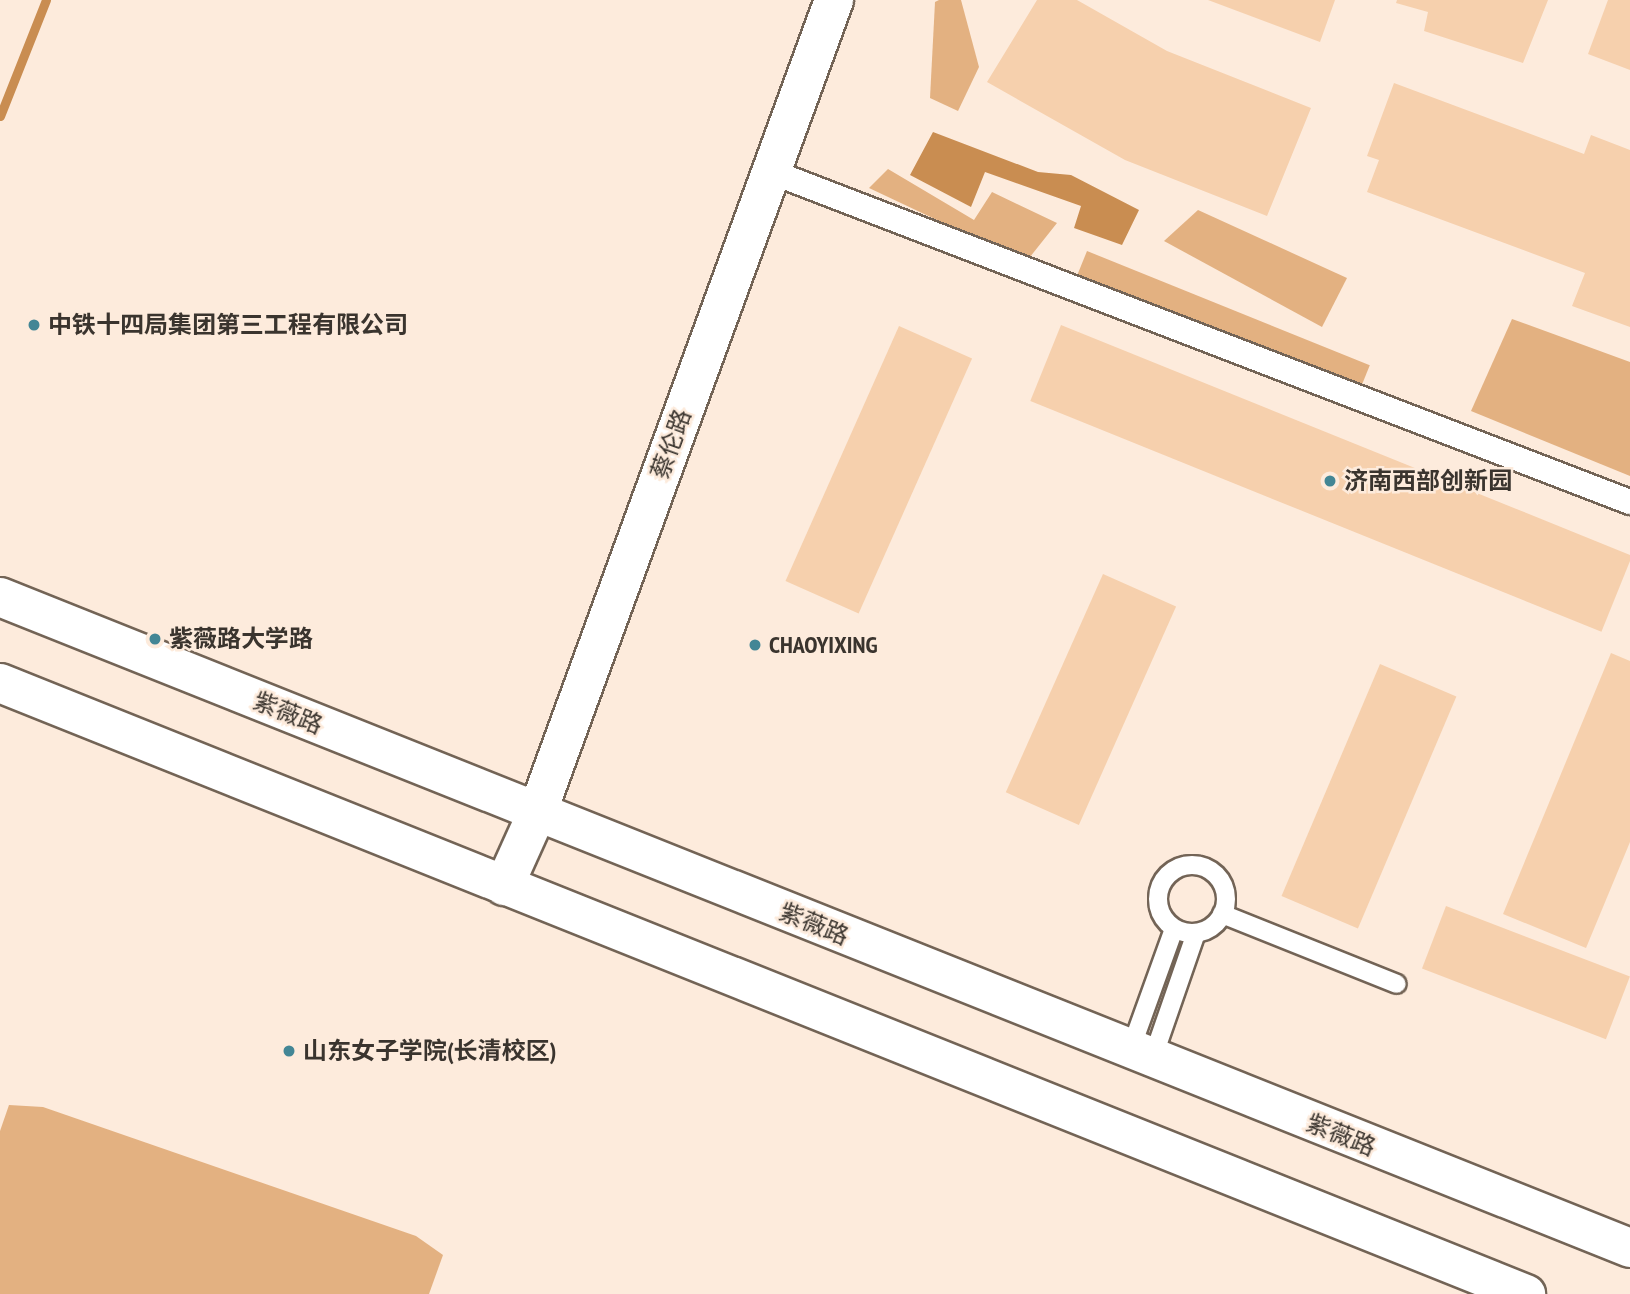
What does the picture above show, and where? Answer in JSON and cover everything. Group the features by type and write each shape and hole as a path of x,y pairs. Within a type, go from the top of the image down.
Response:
{"main road":[{"name":"蔡伦路","path":"504,886 537,813 834,0"},
{"name":"紫薇路","path":"0,597 1141,1055 1630,1248"},
{"path":"0,683 1526,1294"}],"street":[{"path":"772,172 1630,502"}],"lane":[{"path":"1182,866 1204,867 1221,881 1226,903 1222,914 1207,930 1196,933 1174,929 1159,911 1159,889 1164,879 1182,866"},
{"path":"1222,914 1397,984"},
{"path":"1141,1055 1174,929"},
{"path":"1141,1055 1196,933"}],"shaded area":[{"path":"961,0 979,67 958,111 930,98 935,2"},
{"path":"933,132 1038,172 1071,175 1139,210 1122,245 1074,228 1081,206 985,172 971,207 910,175"},
{"path":"888,169 974,220 992,192 1057,223 1026,262 869,188"},
{"path":"1198,210 1347,278 1322,327 1164,241"},
{"path":"1087,251 1370,365 1358,394 1075,280"},
{"path":"1512,319 1630,362 1630,476 1471,411"},
{"path":"9,1105 43,1107 416,1236 443,1255 429,1294 0,1294 0,1131"}],"building":[{"path":"1037,0 1077,0 1167,51 1311,108 1267,216 1125,160 987,82"},
{"path":"1208,0 1335,0 1320,42"},
{"path":"1397,0 1548,0 1523,63 1424,31 1428,12 1396,3"},
{"path":"1608,0 1630,0 1630,70 1588,54"},
{"path":"1394,83 1584,154 1591,135 1630,150 1630,327 1572,306 1585,273 1367,192 1379,160 1367,156"},
{"name":"济南西部创新园","path":"1061,325 1630,555 1630,561 1601,632 1030,401"},
{"path":"899,326 972,359 859,613 786,581"},
{"path":"1103,574 1176,607 1079,825 1006,792"},
{"path":"1611,653 1630,661 1630,842 1586,948 1503,914"},
{"path":"1380,664 1456,696 1358,928 1282,896"},
{"path":"1446,906 1630,977 1606,1039 1422,969"}],"waterway":[{"path":"0,116 46,0"}],"place":[{"name":"中铁十四局集团第三工程有限公司","path":"34,325"},
{"name":"济南西部创新园","path":"1330,481"},
{"name":"紫薇路大学路","path":"155,639"},
{"name":"CHAOYIXING","path":"755,645"},
{"name":"山东女子学院(长清校区)","path":"289,1051"}]}
